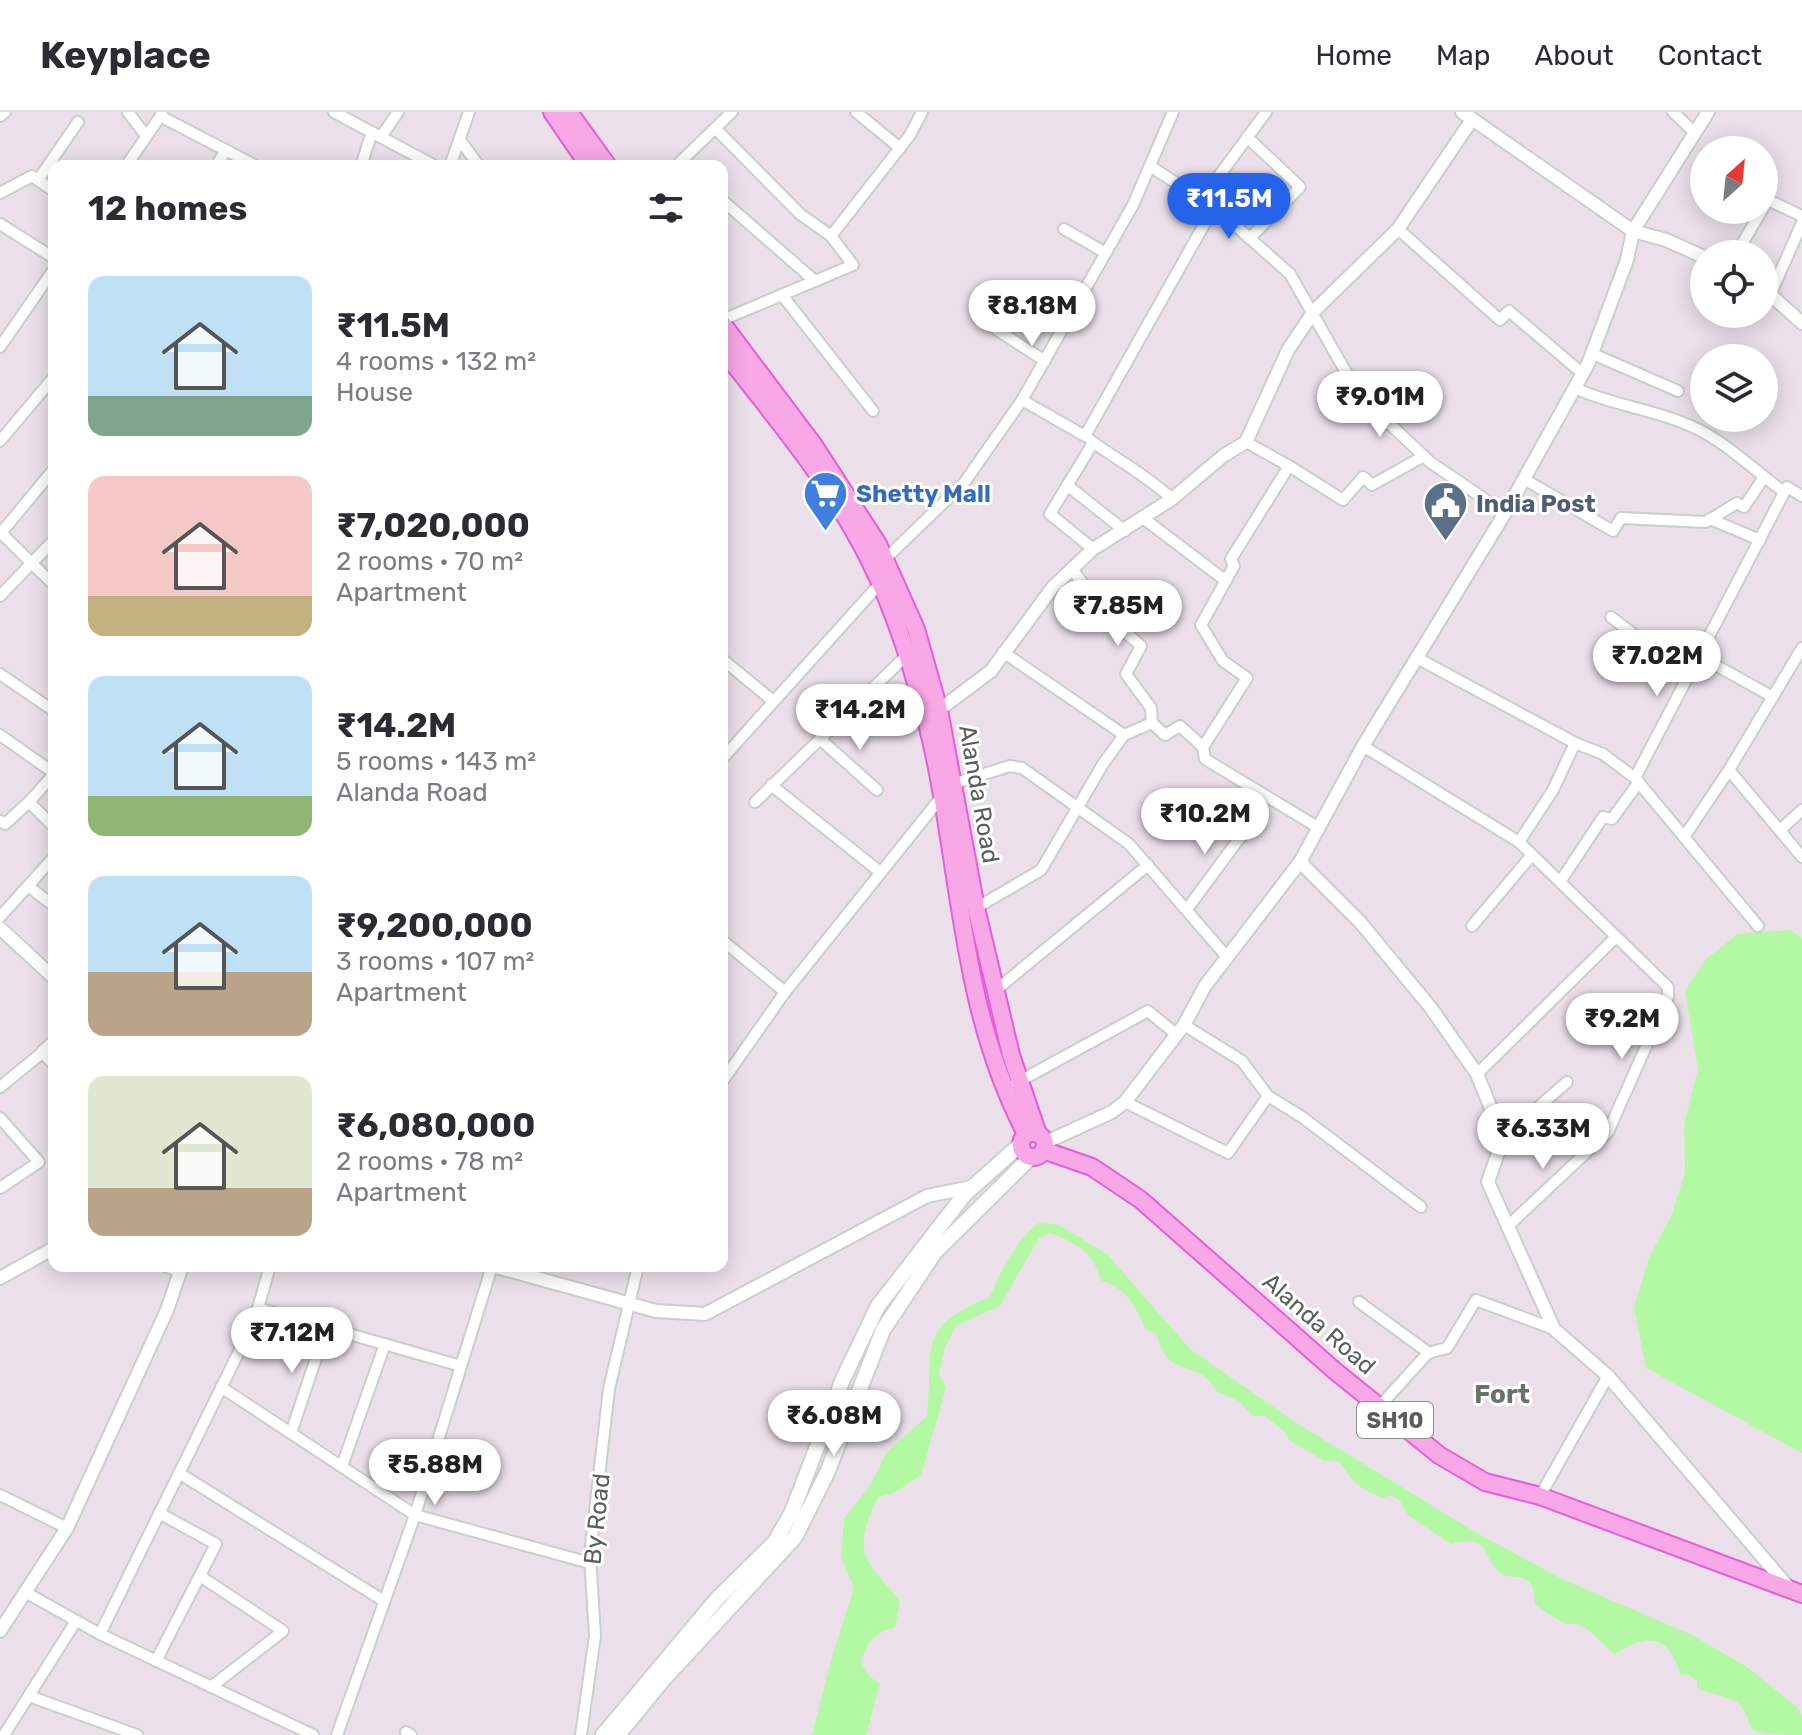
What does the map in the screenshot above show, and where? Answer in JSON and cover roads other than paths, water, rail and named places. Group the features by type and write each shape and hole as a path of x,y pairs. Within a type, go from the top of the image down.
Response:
{"main road":[{"path":"552,112 585,160"},
{"path":"569,112 604,160"},
{"name":"Alanda Road","path":"728,330 813,444 922,644 948,790 1034,1144"},
{"name":"Alanda Road","path":"728,357 839,496"},
{"name":"Alanda Road","path":"882,572 907,655 932,701"},
{"name":"Alanda Road","path":"948,790 971,979 991,1057 1003,1089 1034,1144 1092,1167 1141,1200 1379,1407 1439,1455 1485,1482 1540,1496 1795,1591"},
{"path":"603,1735 717,1599 775,1542 792,1512 869,1323 912,1258 972,1187 1034,1144"},
{"path":"618,1735 662,1681 795,1537 827,1473 883,1330 935,1252 1034,1144"}],"street":[{"path":"0,116 5,112"},
{"path":"128,112 146,136"},
{"path":"334,112 424,160"},
{"path":"364,160 376,135 398,112"},
{"path":"452,160 469,112"},
{"path":"683,160 717,130 732,112"},
{"path":"856,112 900,148"},
{"path":"831,236 900,148 922,112"},
{"path":"728,752 882,572 964,483 1022,400 1106,253 1150,166 1173,112"},
{"path":"1202,199 1266,112"},
{"path":"1673,112 1695,133"},
{"path":"1034,1144 1112,1112 1125,1102 1180,1030 1205,986 1300,862 1363,746 1505,513 1583,374 1627,260 1633,231 1708,112"},
{"path":"130,160 162,114 245,160"},
{"path":"932,701 991,671 1053,587 1093,549 1172,499 1223,456 1246,442 1288,350 1314,311 1398,229 1467,116 1633,231 1690,251"},
{"path":"52,160 78,122"},
{"path":"717,130 800,214 831,236 853,265 728,319"},
{"path":"1247,137 1300,187 1250,238"},
{"path":"460,140 475,160"},
{"path":"220,160 226,150"},
{"path":"38,180 48,166"},
{"path":"1150,166 1214,207 1290,274 1314,311 1359,395 1424,456 1505,513"},
{"path":"0,193 32,176 48,187"},
{"path":"728,205 815,281"},
{"path":"1778,205 1802,216"},
{"path":"1093,549 1050,514 1214,207"},
{"path":"1778,271 1802,223"},
{"path":"0,224 48,254"},
{"path":"1064,229 1106,253"},
{"path":"1398,229 1500,320 1509,311 1583,374"},
{"path":"0,347 48,278"},
{"path":"782,295 873,411"},
{"path":"1778,300 1802,323"},
{"path":"982,320 1045,361"},
{"path":"1593,354 1678,391"},
{"path":"0,441 48,384"},
{"path":"1575,388 1601,400 1658,413 1696,428 1784,492"},
{"path":"1022,400 1089,440 1130,470 1154,482 1172,499"},
{"path":"1246,442 1343,500 1363,477 1372,485 1424,456"},
{"path":"1203,747 1247,678 1223,661 1201,625 1234,566 1231,559 1289,466"},
{"path":"48,476 1,532 48,579"},
{"path":"1524,479 1613,531 1621,518 1706,522 1737,503 1744,507 1764,477"},
{"path":"1067,485 1125,531"},
{"path":"1560,882 1603,817 1612,819 1637,780 1787,487 1802,496"},
{"path":"1143,518 1226,581"},
{"path":"1710,519 1760,540"},
{"path":"0,596 48,547"},
{"path":"1072,569 1107,616 1141,646 1126,674 1151,708 1152,723 1165,735 1180,726 1203,747 1205,759 1319,828"},
{"path":"1611,617 1655,651 1699,656 1773,697"},
{"path":"1684,837 1729,770 1802,648"},
{"path":"1003,652 1124,735"},
{"path":"755,802 907,655"},
{"path":"1417,658 1575,743 1603,754 1637,780 1758,926"},
{"path":"728,664 773,701"},
{"path":"0,674 48,707"},
{"path":"976,908 1041,870 1078,805 1124,735 1152,723"},
{"path":"0,735 48,769"},
{"path":"820,739 877,790"},
{"path":"1519,842 1553,790 1575,743"},
{"path":"1363,746 1519,842 1668,987 1668,997 1612,1127 1507,1227"},
{"path":"728,1065 948,790 1016,766 1078,805 1129,844 1227,957"},
{"path":"1729,770 1802,857"},
{"path":"0,821 5,824 48,780"},
{"path":"771,785 880,872"},
{"path":"29,802 48,821"},
{"path":"1780,830 1802,810"},
{"path":"1187,909 1250,824"},
{"path":"1472,926 1532,855"},
{"path":"1300,862 1360,922 1431,1008 1477,1074 1503,1138"},
{"path":"0,917 48,864"},
{"path":"996,990 1148,865"},
{"path":"28,886 48,901"},
{"path":"0,928 48,972"},
{"path":"1477,1074 1616,937"},
{"path":"728,945 785,992"},
{"path":"1003,1089 1148,1011 1242,1061 1268,1096 1314,1126 1421,1207"},
{"path":"0,1087 48,1047"},
{"path":"43,1052 48,1057"},
{"path":"1554,1329 1488,1182 1503,1138 1567,1082"},
{"path":"1125,1102 1228,1153 1268,1096"},
{"path":"0,1118 39,1162 0,1188"},
{"path":"528,1272 656,1311 705,1314 927,1196 972,1187"},
{"path":"0,1278 48,1251"},
{"path":"1,1626 67,1528 167,1310 180,1272"},
{"path":"100,1634 258,1308 268,1272"},
{"path":"337,1735 415,1515 490,1272"},
{"name":"By Road","path":"581,1735 595,1636 590,1563 609,1389 632,1304 637,1272"},
{"path":"1379,1407 1429,1353 1447,1348 1476,1300 1554,1329 1608,1376 1795,1591"},
{"path":"1359,1302 1429,1353"},
{"path":"258,1308 461,1366"},
{"path":"291,1433 326,1328"},
{"path":"342,1466 385,1344"},
{"path":"1540,1496 1608,1376"},
{"path":"221,1387 415,1515 590,1563"},
{"path":"179,1473 384,1601"},
{"path":"0,1495 67,1528"},
{"path":"156,1661 216,1544 159,1513"},
{"path":"200,1576 283,1631 211,1687"},
{"path":"25,1592 100,1634 313,1735"},
{"path":"4,1735 76,1621"},
{"path":"29,1696 132,1734"}],"place":[{"name":"Shetty Mall","path":"825,533"},
{"name":"India Post","path":"1445,543"}],"district":[{"name":"Fort","path":"1502,1394"}]}
